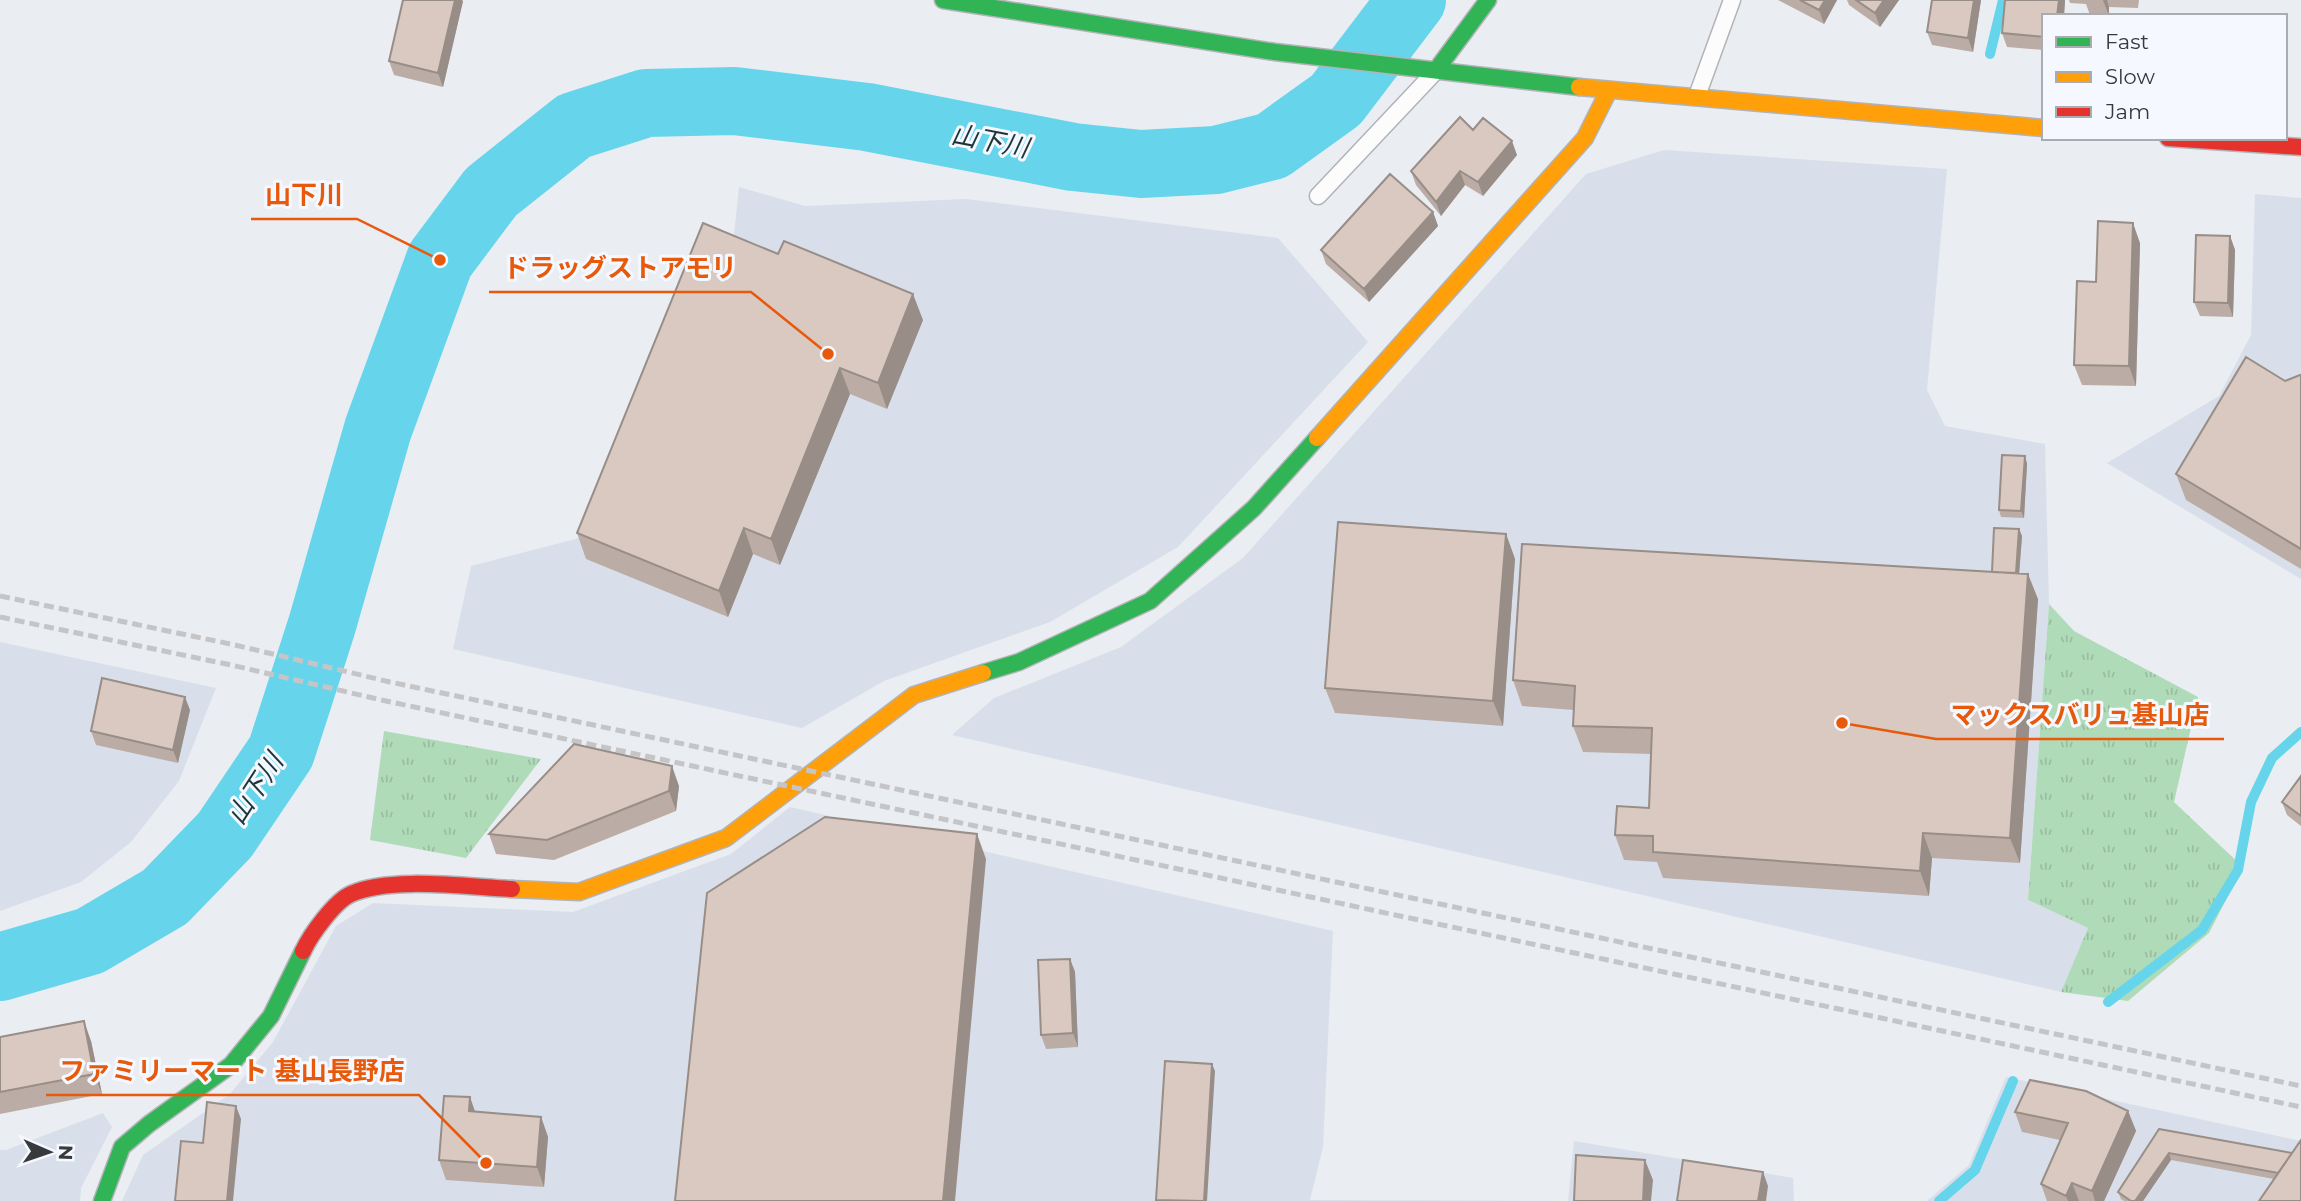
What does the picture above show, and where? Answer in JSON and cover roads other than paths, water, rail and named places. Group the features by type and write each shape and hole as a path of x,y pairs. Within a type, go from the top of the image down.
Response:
{"street":[{"path":"943,0 1275,52 1609,90 2042,128"},
{"path":"1437,69 1488,0"},
{"path":"102,1201 122,1147 149,1124 231,1065 271,1016 314,929 350,894 397,883 579,892 726,838 914,695 1019,662 1150,601 1254,508 1585,138 1609,90"},
{"path":"2198,140 2301,147"}],"lane":[{"path":"1696,97 1732,0"},
{"path":"1318,196 1437,69"}],"waterway":[{"name":"山下川","path":"0,967 90,941 165,897 225,835 281,752 322,625 378,429 440,260 491,192 574,126 646,103 734,101 867,117 1073,157 1141,164 1216,160 1272,146 1336,100 1412,0"},
{"path":"1990,54 2003,0"},
{"path":"2108,1002 2202,930 2238,870 2251,802 2272,758 2301,732"},
{"path":"1939,1201 1975,1170 2013,1081"}],"railway":[{"path":"0,596 235,645 390,682 2301,1086"},
{"path":"0,617 2301,1107"}],"place":[{"name":"山下川","path":"440,260"},
{"name":"ドラッグストアモリ","path":"828,354"},
{"name":"マックスバリュ基山店","path":"1842,723"},
{"name":"ファミリーマート 基山長野店","path":"486,1163"}]}
